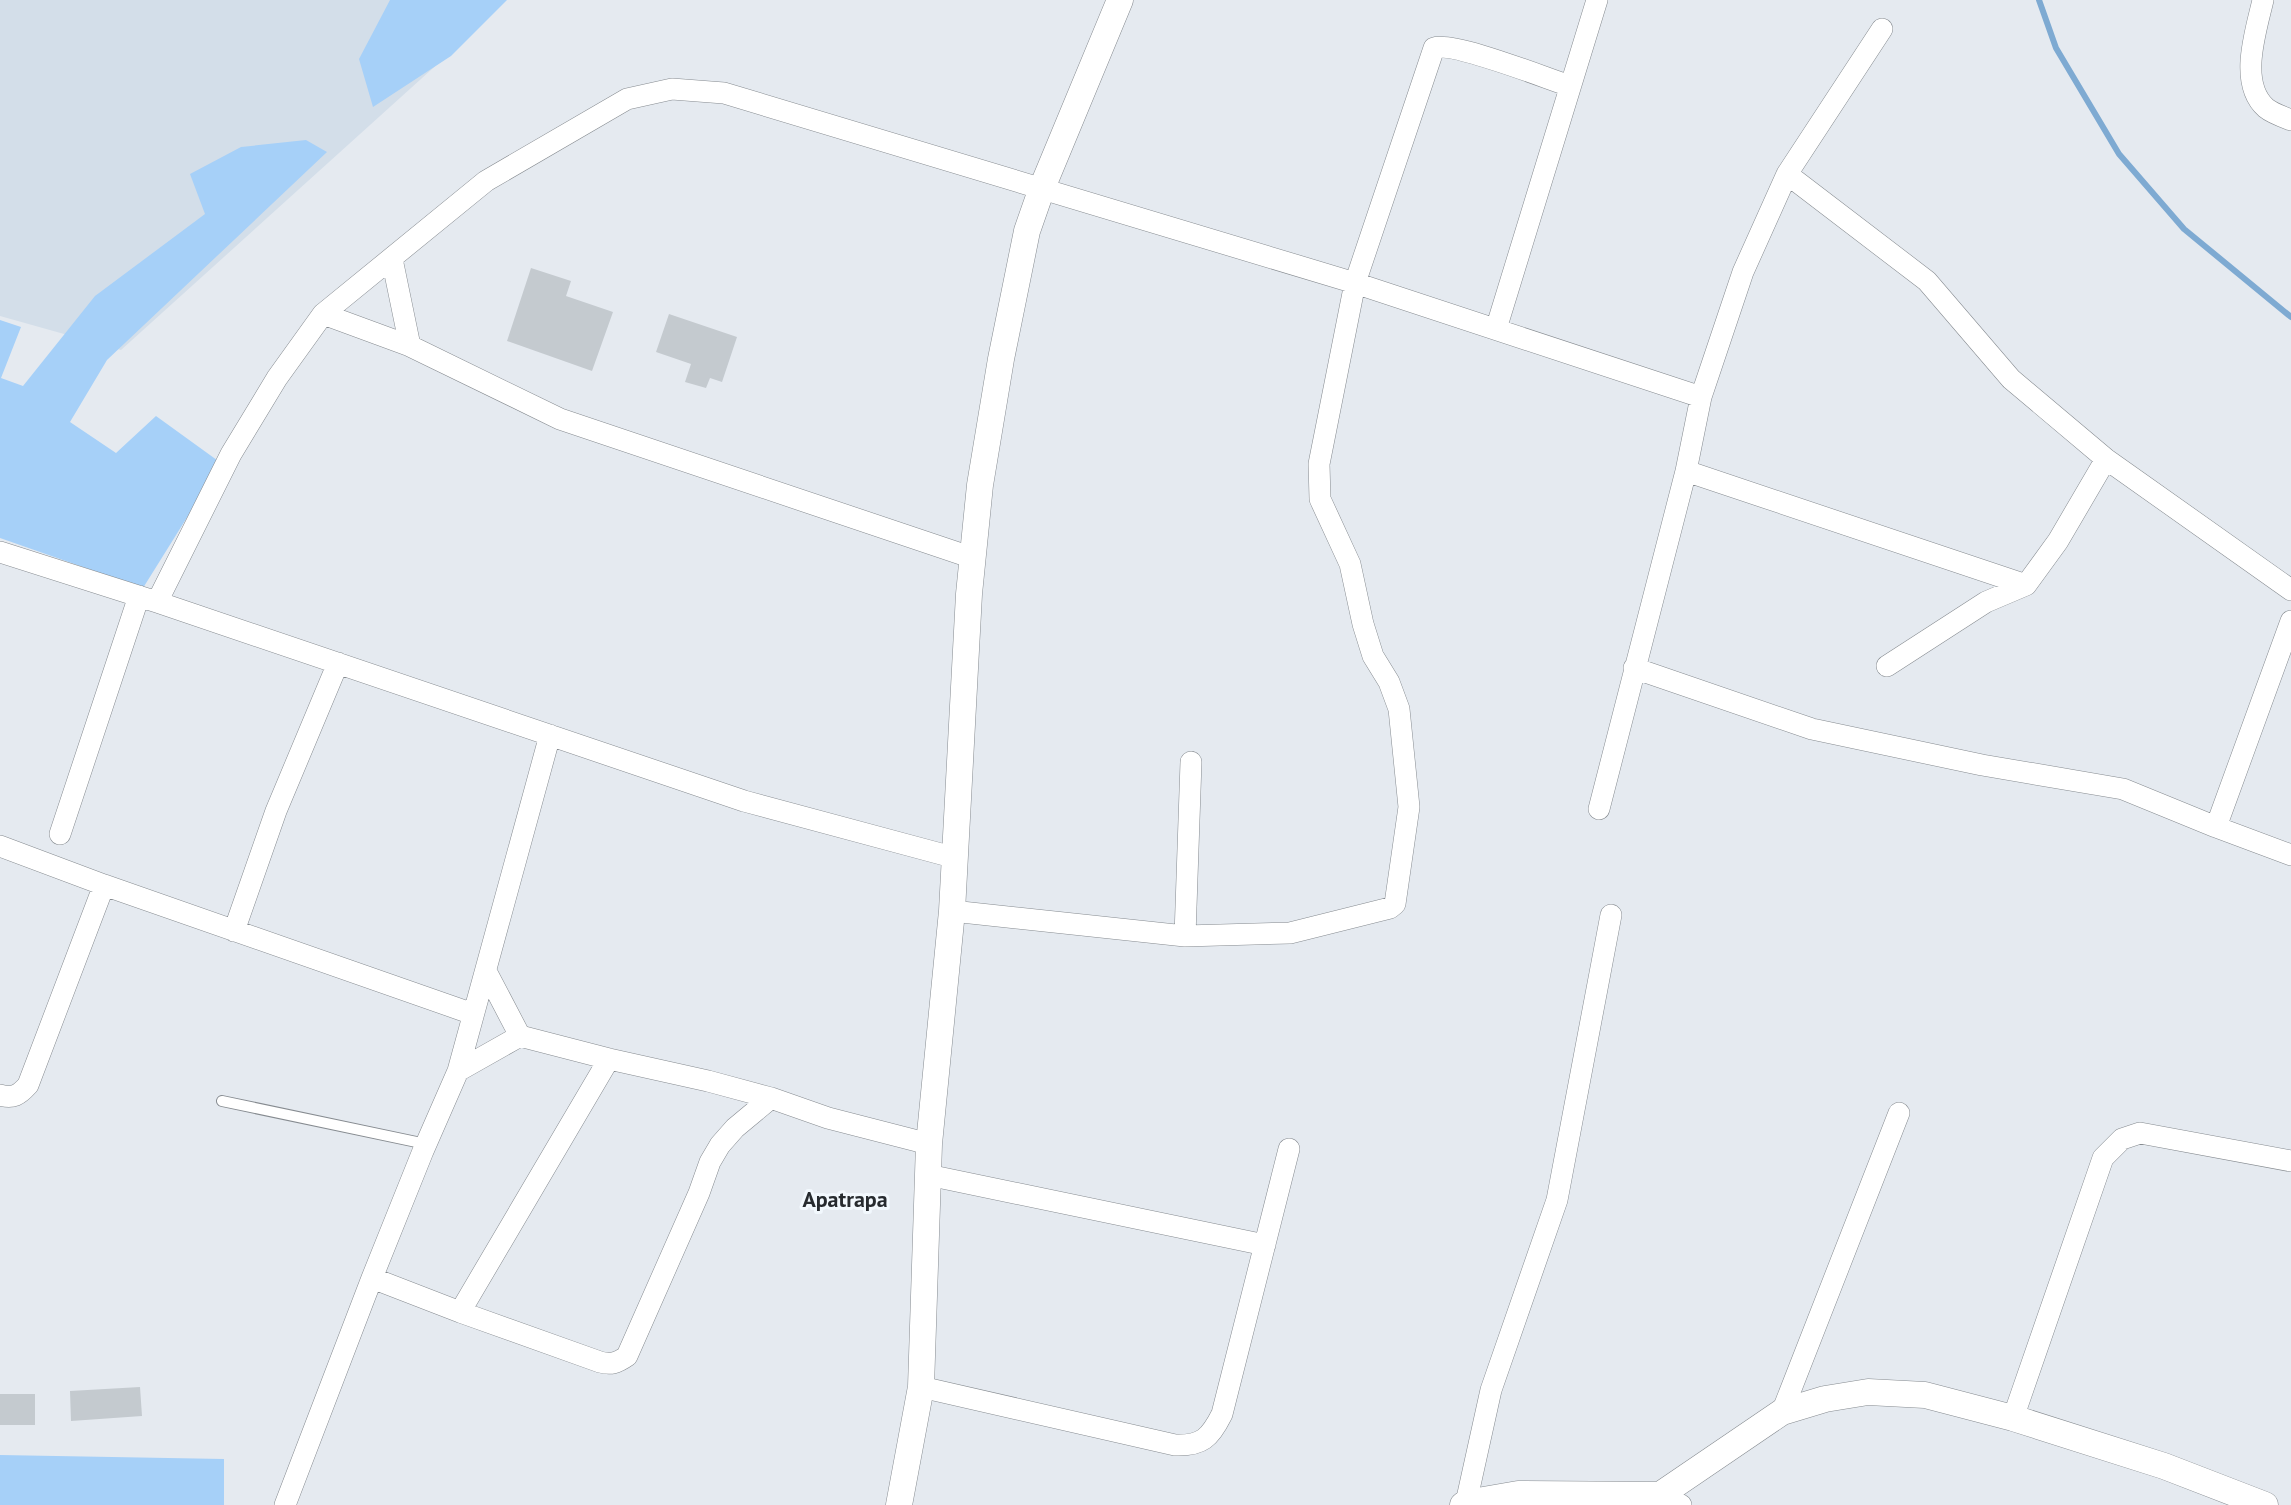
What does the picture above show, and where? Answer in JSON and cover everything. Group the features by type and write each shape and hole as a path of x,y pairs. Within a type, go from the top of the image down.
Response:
{"street":[{"path":"899,1505 921,1387 929,1144 952,910 969,594 980,484 1001,359 1027,231 1042,188 1120,0"},
{"path":"1496,329 1597,0"},
{"path":"2263,0 2250,58 2254,90 2266,108 2291,120"},
{"path":"1599,809 1686,471 1701,397 1743,272 1787,174 1882,30"},
{"path":"952,910 1185,936 1290,933 1390,908 1395,904 1409,807 1399,709 1389,682 1373,656 1363,624 1350,564 1320,499 1319,464 1355,283 1434,48 1441,46 1482,56 1570,86"},
{"path":"60,834 148,599 277,378 323,314 486,181 627,99 672,89 724,93 1355,283 1701,397"},
{"path":"1787,174 1927,281 2011,379 2106,459 2291,590"},
{"path":"392,259 410,346"},
{"path":"323,314 410,346 560,419 973,558"},
{"path":"1887,666 1986,602 2026,585 2058,541 2106,459"},
{"path":"1686,471 2026,585"},
{"path":"0,552 148,599 744,801 956,858"},
{"path":"2216,827 2291,621"},
{"path":"234,930 276,811 338,663"},
{"path":"1634,668 1812,729 1982,765 2122,789 2291,855"},
{"path":"285,1505 372,1278 458,1071 550,735"},
{"path":"1185,936 1191,762"},
{"path":"0,846 104,885 473,1014"},
{"path":"0,1095 10,1098 20,1094 28,1085 104,885"},
{"path":"1611,915 1557,1200 1491,1390 1465,1504 1518,1494 1670,1500 1782,1413 1825,1399 1868,1392 1925,1395 2013,1418 2164,1466 2265,1505"},
{"path":"486,971 520,1036"},
{"path":"458,1071 520,1036 708,1081 771,1098 828,1118 929,1144"},
{"path":"460,1312 609,1059"},
{"path":"372,1278 600,1362 609,1364 618,1362 627,1356 699,1193 710,1162 720,1144 735,1128 771,1098"},
{"path":"1782,1413 1899,1113"},
{"path":"2013,1418 2103,1158 2122,1139 2140,1132 2291,1161"},
{"path":"921,1387 1175,1445 1190,1445 1205,1440 1214,1430 1222,1414 1289,1149"},
{"path":"928,1175 1265,1245"}],"lane":[{"path":"222,1101 426,1144"}],"shaded area":[{"path":"0,0 506,0 121,350 0,316"},
{"path":"390,0 507,0 451,56 373,107 359,59"},
{"path":"306,140 327,152 107,360 70,422 116,453 156,416 221,463 143,588 0,538 0,320 21,327 1,378 23,386 95,296 205,214 190,174 241,147"},
{"path":"0,1455 224,1459 224,1505 0,1505"}],"building":[{"path":"531,268 571,281 566,296 613,312 592,371 507,341"},
{"path":"669,314 737,337 722,382 710,378 706,388 685,382 691,364 656,352"},
{"path":"140,1387 142,1416 71,1421 70,1391"},
{"path":"0,1394 35,1394 35,1425 0,1425"}],"waterway":[{"path":"2039,0 2056,48 2119,154 2184,229 2291,317"}],"district":[{"name":"Apatrapa","path":"845,1199"}]}
